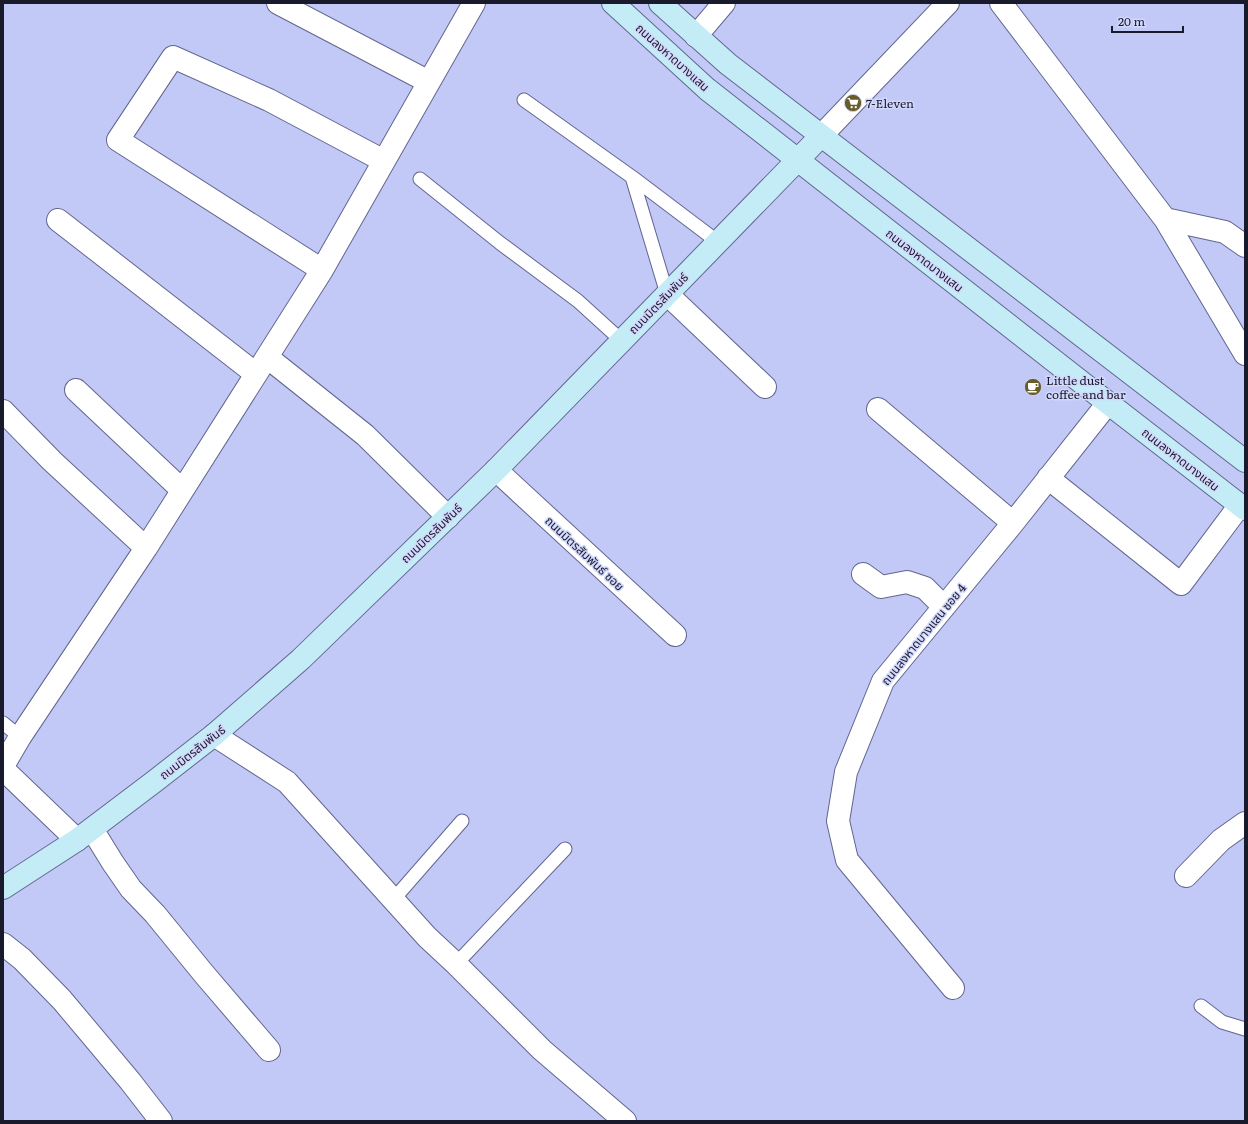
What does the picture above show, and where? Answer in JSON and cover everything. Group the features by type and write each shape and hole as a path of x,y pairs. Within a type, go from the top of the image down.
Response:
{"main road":[{"name":"ถนนลงหาดบางแสน","path":"613,3 707,89 1242,507"},
{"path":"660,3 728,64 1245,461"},
{"name":"ถนนมิตรสัมพันธ์","path":"3,888 84,835 214,735 301,659 496,470 821,136"}],"street":[{"path":"278,3 429,82"},
{"path":"3,766 20,737 146,548 322,270 474,3"},
{"path":"696,36 724,3"},
{"path":"821,136 948,3"},
{"path":"1001,3 1165,219 1245,354"},
{"path":"322,270 118,140 173,58 269,100 384,161"},
{"path":"1165,219 1225,232 1243,240"},
{"path":"58,220 261,366 365,435 448,517"},
{"path":"667,294 765,387"},
{"path":"76,390 182,490"},
{"name":"ถนนลงหาดบางแสน ซอย 4","path":"953,988 848,860 838,821 846,772 883,681 1013,523 1108,403"},
{"path":"878,409 1013,523"},
{"path":"3,411 52,461 146,548"},
{"name":"ถนนมิตรสัมพันธ์ ซอย","path":"496,470 674,635"},
{"path":"1048,478 1180,584 1242,507"},
{"path":"863,574 881,587 907,582 925,588 944,607"},
{"path":"214,735 287,782 427,937 542,1050 625,1121"},
{"path":"3,769 84,835 113,863 131,888 155,914 269,1050"},
{"path":"1186,876 1221,840 1245,822"},
{"path":"3,944 22,959 62,1000 130,1081 160,1121"}],"lane":[{"path":"524,100 632,177 718,242"},
{"path":"632,177 667,294"},
{"path":"420,179 500,244 578,301 622,341"},
{"path":"3,723 20,737"},
{"path":"393,900 462,821"},
{"path":"456,964 565,849"},
{"path":"1201,1006 1222,1022 1245,1030"}],"place":[{"name":"7-Eleven","path":"853,103"},
{"name":"Little dust coffee and bar","path":"1033,387"}]}
